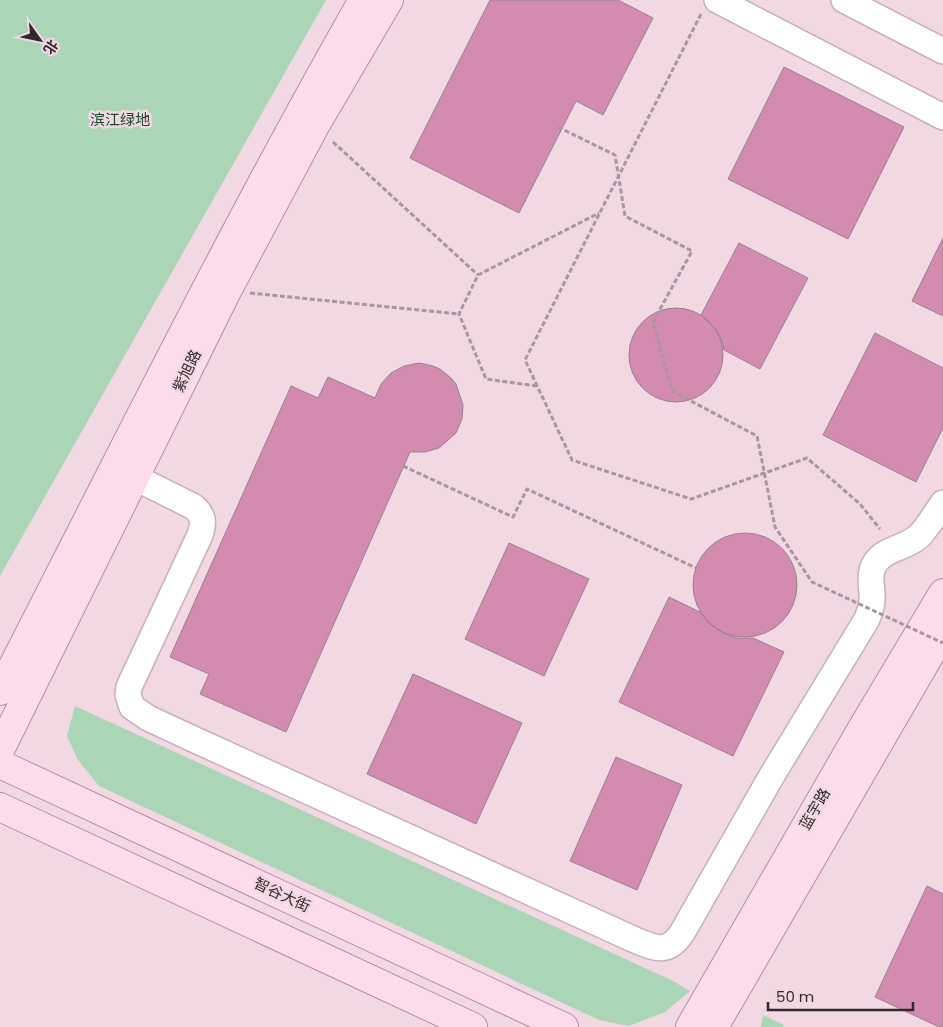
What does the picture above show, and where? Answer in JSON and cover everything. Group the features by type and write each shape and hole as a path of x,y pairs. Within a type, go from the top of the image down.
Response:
{"main road":[{"name":"紫旭路","path":"0,691 178,341 288,135 364,0"},
{"name":"紫旭路","path":"0,750 227,290 315,126 389,0"},
{"name":"蓝宇路","path":"690,1027 861,730 943,593"},
{"name":"蓝宇路","path":"714,1027 943,632"},
{"name":"智谷大街","path":"0,764 564,1027"},
{"path":"0,807 474,1027"}],"street":[{"path":"844,0 943,51"},
{"path":"710,4 943,116"},
{"path":"134,477 194,507 200,513 203,521 200,535 129,688 128,695 132,707 148,718 191,738 626,936 653,947 661,948 672,945 682,933 771,776 868,619 872,601 872,569 876,562 881,556 918,537 943,504"}],"path":[{"path":"710,4 599,213 525,360 572,460 691,499 807,458 860,504 880,529"},
{"path":"315,126 478,275"},
{"path":"558,127 615,156 625,216 692,251 653,322 672,391 757,436 775,527 812,582 943,643"},
{"path":"537,386 486,379 459,314 478,275 599,213"},
{"path":"227,290 459,314"},
{"path":"404,466 514,517 527,489 696,568"}],"green space":[{"name":"滨江绿地","path":"0,0 326,0 0,576"},
{"path":"75,706 671,980 690,991 665,1012 629,1026 599,1020 99,786 78,760 67,736"},
{"path":"763,1015 784,1025 783,1027 761,1027"}],"building":[{"path":"490,0 618,0 653,18 603,115 576,101 519,213 410,158"},
{"path":"784,67 904,127 848,239 728,179"},
{"path":"943,238 943,316 912,301"},
{"path":"739,243 808,278 760,369 724,350 716,329 701,315"},
{"path":"676,308 694,311 709,322 720,337 723,355 720,373 709,388 694,399 676,402 658,399 643,388 632,373 629,355 632,337 643,322 658,311"},
{"path":"875,333 943,368 943,428 916,482 823,435"},
{"path":"419,363 440,369 456,384 463,405 462,419 456,433 439,448 425,452 410,452 286,732 200,694 209,674 170,657 291,386 318,398 328,377 375,398 381,384 391,373 404,366"},
{"path":"745,533 765,537 774,541 782,548 789,556 793,565 797,585 793,605 789,614 782,622 774,629 765,633 745,637 725,633 716,629 708,622 701,614 697,605 693,585 697,565 701,556 708,548 716,541 725,537"},
{"path":"509,543 589,579 544,676 465,639"},
{"path":"669,597 700,612 710,624 723,633 737,638 753,638 784,652 733,756 619,702"},
{"path":"413,674 522,723 476,824 367,774"},
{"path":"616,757 682,785 637,890 570,861"},
{"path":"927,886 943,894 943,1027 939,1027 875,997"}]}
